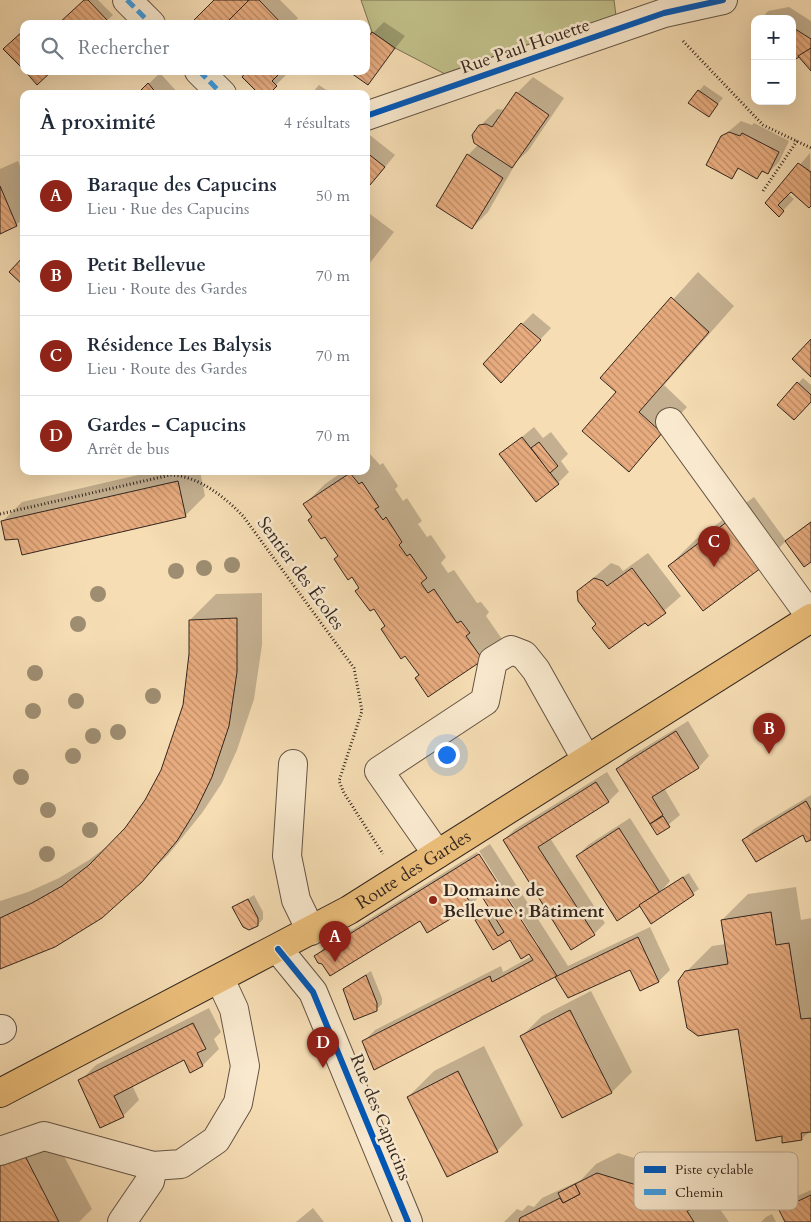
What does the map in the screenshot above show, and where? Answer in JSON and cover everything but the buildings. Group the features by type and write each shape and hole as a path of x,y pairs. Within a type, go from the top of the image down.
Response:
{"main road":[{"name":"Route des Gardes","path":"0,1093 311,931 399,879 811,618"}],"street":[{"path":"127,0 147,20"},
{"name":"Rue Paul Houette","path":"370,115 664,14 723,0"},
{"path":"203,75 218,90"},
{"path":"670,422 811,618"},
{"path":"437,854 378,771 485,701 493,662 511,650 524,654 536,670 586,759"},
{"path":"293,764 287,856 296,900 311,931"},
{"name":"Rue des Capucins","path":"278,949 313,992 408,1222"},
{"path":"0,1151 44,1136 153,1166 181,1164 216,1140 238,1103 245,1066 234,1009 220,979"},
{"path":"122,1222 150,1181 153,1166"}],"path":[{"path":"664,14 673,29 763,125 811,148"},
{"path":"763,190 797,141"}],"shaded area":[{"path":"361,0 614,0 616,16 445,74 395,48 372,32 370,20 368,20"}],"marked path":[{"path":"127,0 147,20"},
{"path":"203,75 218,90"}],"cycle path":[{"path":"370,115 664,13 723,0"},
{"path":"278,949 313,992 408,1222"}],"place":[{"name":"Résidence Les Balysis","path":"714,567"},
{"name":"Petit Bellevue","path":"769,754"},
{"name":"Domaine de Bellevue : Bâtiment","path":"433,900"},
{"name":"Baraque des Capucins","path":"335,962"},
{"name":"Gardes - Capucins","path":"323,1068"}]}
